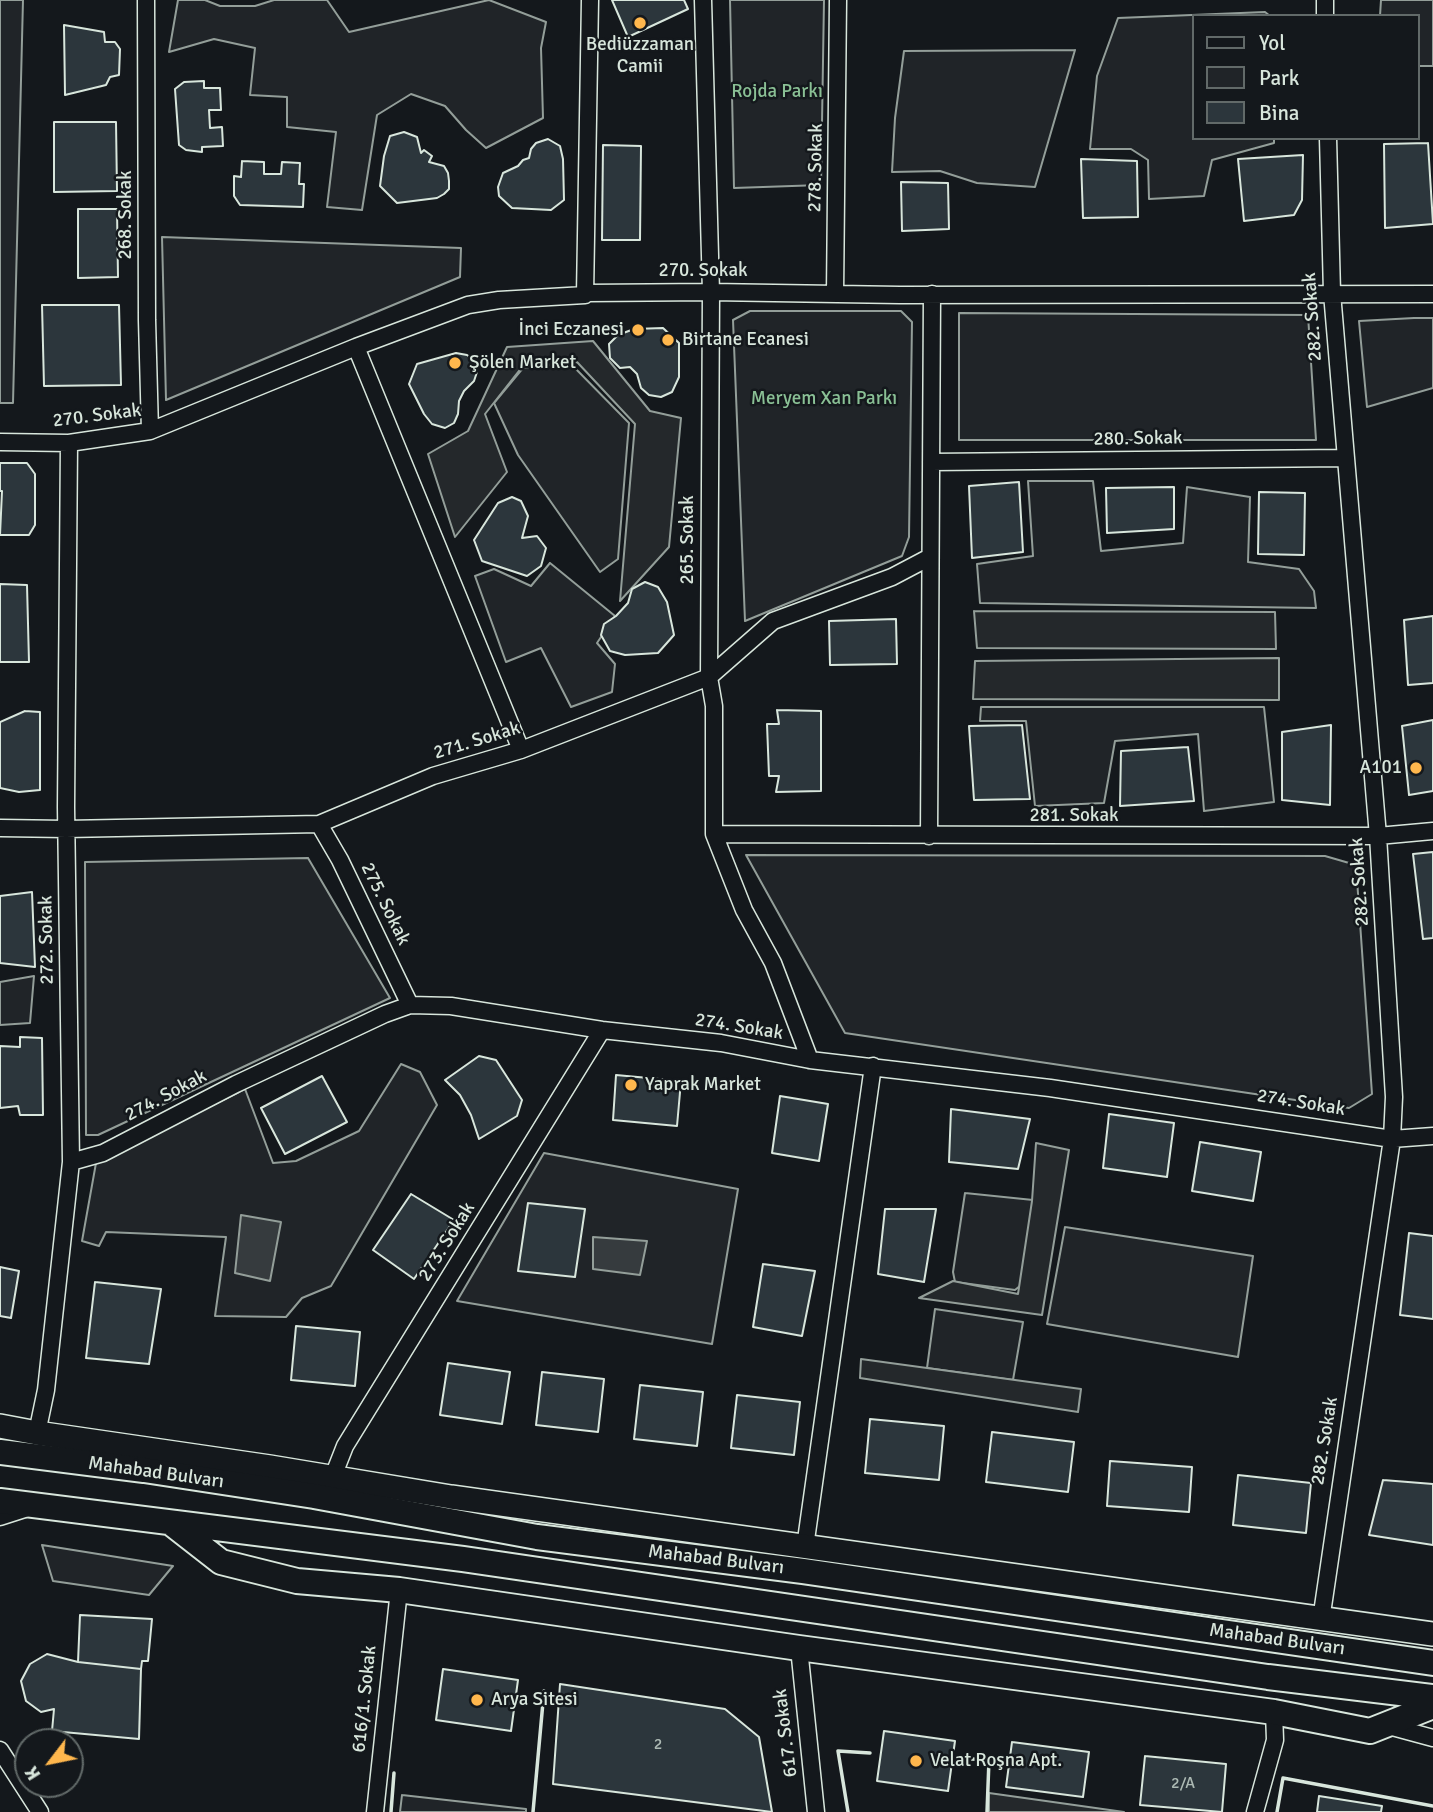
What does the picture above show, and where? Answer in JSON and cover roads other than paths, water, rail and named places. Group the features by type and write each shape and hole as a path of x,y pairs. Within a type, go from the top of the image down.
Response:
{"main road":[{"path":"0,1426 332,1479 1433,1634"},
{"name":"Mahabad Bulvarı","path":"0,1451 314,1496 537,1537 803,1571 1433,1663"},
{"name":"Mahabad Bulvarı","path":"0,1501 463,1559 1268,1677 1433,1697"},
{"path":"170,1522 221,1562 297,1581 399,1590 799,1648 1274,1712 1370,1731 1433,1706"}],"street":[{"name":"268. Sokak","path":"146,0 150,431"},
{"path":"585,295 590,0"},
{"name":"265. Sokak","path":"703,0 711,292 709,677 714,706 714,834 744,910 773,963 810,1060"},
{"name":"278. Sokak","path":"835,294 838,0"},
{"name":"282. Sokak","path":"1321,1619 1392,1139 1394,1097 1378,836 1332,293 1328,140"},
{"name":"270. Sokak","path":"0,442 69,443 150,431 356,347 468,305 499,300 587,293 711,292 1433,294"},
{"path":"929,836 932,294"},
{"path":"356,347 521,750"},
{"name":"272. Sokak","path":"37,1433 46,1390 71,1162 66,829 69,443"},
{"name":"280. Sokak","path":"931,462 1345,458"},
{"name":"271. Sokak","path":"0,828 319,824 433,776 521,750 709,677 772,621 892,577 930,557"},
{"name":"275. Sokak","path":"319,824 340,860 410,1005"},
{"name":"281. Sokak","path":"714,834 1378,836 1433,831"},
{"name":"274. Sokak","path":"71,1162 103,1153 236,1083 410,1005 451,1006 602,1030 720,1043 810,1060 1098,1095 1392,1139 1433,1136"},
{"name":"273. Sokak","path":"332,1479 345,1446 602,1030"},
{"path":"806,1546 873,1066"},
{"path":"0,1517 35,1506"},
{"name":"616/1. Sokak","path":"375,1812 399,1590"},
{"name":"617. Sokak","path":"799,1648 816,1812"},
{"path":"1255,1812 1275,1740 1274,1712"},
{"path":"1385,1725 1433,1738"},
{"path":"0,1750 40,1812"}],"place":[{"name":"Bediüzzaman Camii","path":"640,23"},
{"name":"İnci Eczanesi","path":"638,330"},
{"name":"Birtane Ecanesi","path":"668,340"},
{"name":"Şölen Market","path":"455,363"},
{"name":"A101","path":"1416,768"},
{"name":"Yaprak Market","path":"631,1085"},
{"name":"Arya Sitesi","path":"477,1700"},
{"name":"Velat Roşna Apt.","path":"916,1761"}],"park label":[{"name":"Rojda Parkı","path":"777,92"},
{"name":"Meryem Xan Parkı","path":"824,399"}]}
